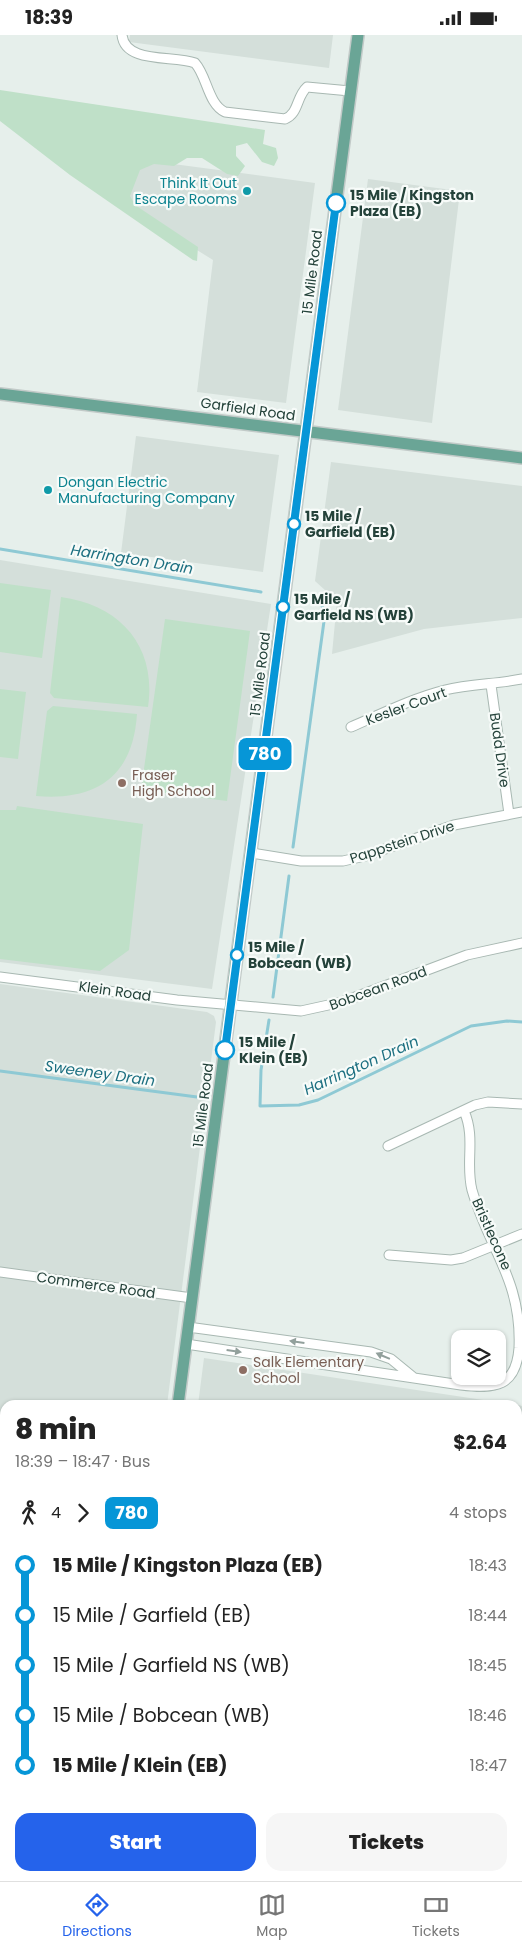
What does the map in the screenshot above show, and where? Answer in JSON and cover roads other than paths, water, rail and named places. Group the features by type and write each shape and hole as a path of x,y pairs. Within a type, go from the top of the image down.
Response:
{"main road":[{"name":"15 Mile Road","path":"179,1400 358,35"},
{"name":"Garfield Road","path":"0,394 522,458"}],"street":[{"path":"122,37 127,49 132,53 195,63 201,69 218,108 225,112 285,119 293,113 302,91 306,87 350,91"},
{"name":"Kesler Court","path":"351,727 427,695 463,687 491,685 522,679"},
{"name":"Budd Drive","path":"491,685 509,814"},
{"name":"Pappstein Drive","path":"252,853 301,861 343,861 365,856 454,825 522,812"},
{"name":"Bobcean Road","path":"231,1004 284,1011 323,1008 467,955 522,943"},
{"name":"Klein Road","path":"0,977 177,1000 231,1004"},
{"path":"388,1146 488,1101 522,1104"},
{"name":"Bristlecone","path":"186,1344 483,1388 495,1386 505,1381 512,1375 518,1357 521,1319 516,1291 477,1204 472,1187 470,1170 471,1133 464,1111"},
{"path":"389,1255 451,1260 463,1258 522,1234"},
{"name":"Commerce Road","path":"0,1273 192,1298"},
{"path":"188,1327 377,1353 391,1359 415,1379"}],"waterway":[{"name":"Harrington Drain","path":"0,549 261,592"},
{"name":"Harrington Drain","path":"293,847 325,614 321,603 312,599"},
{"name":"Harrington Drain","path":"273,997 289,876"},
{"name":"Harrington Drain","path":"269,1020 261,1070 260,1106 299,1105 318,1100 471,1026 507,1021 522,1022"},
{"name":"Sweeney Drain","path":"0,1071 197,1097"}],"place":[{"name":"Think It Out Escape Rooms","path":"247,191"},
{"name":"15 Mile / Kingston Plaza (EB)","path":"336,203"},
{"name":"Dongan Electric Manufacturing Company","path":"48,490"},
{"name":"15 Mile / Garfield (EB)","path":"294,524"},
{"name":"15 Mile / Garfield NS (WB)","path":"283,607"},
{"name":"Fraser High School","path":"122,783"},
{"name":"15 Mile / Bobcean (WB)","path":"237,955"},
{"name":"15 Mile / Klein (EB)","path":"225,1050"},
{"name":"Salk Elementary School","path":"243,1370"}]}
